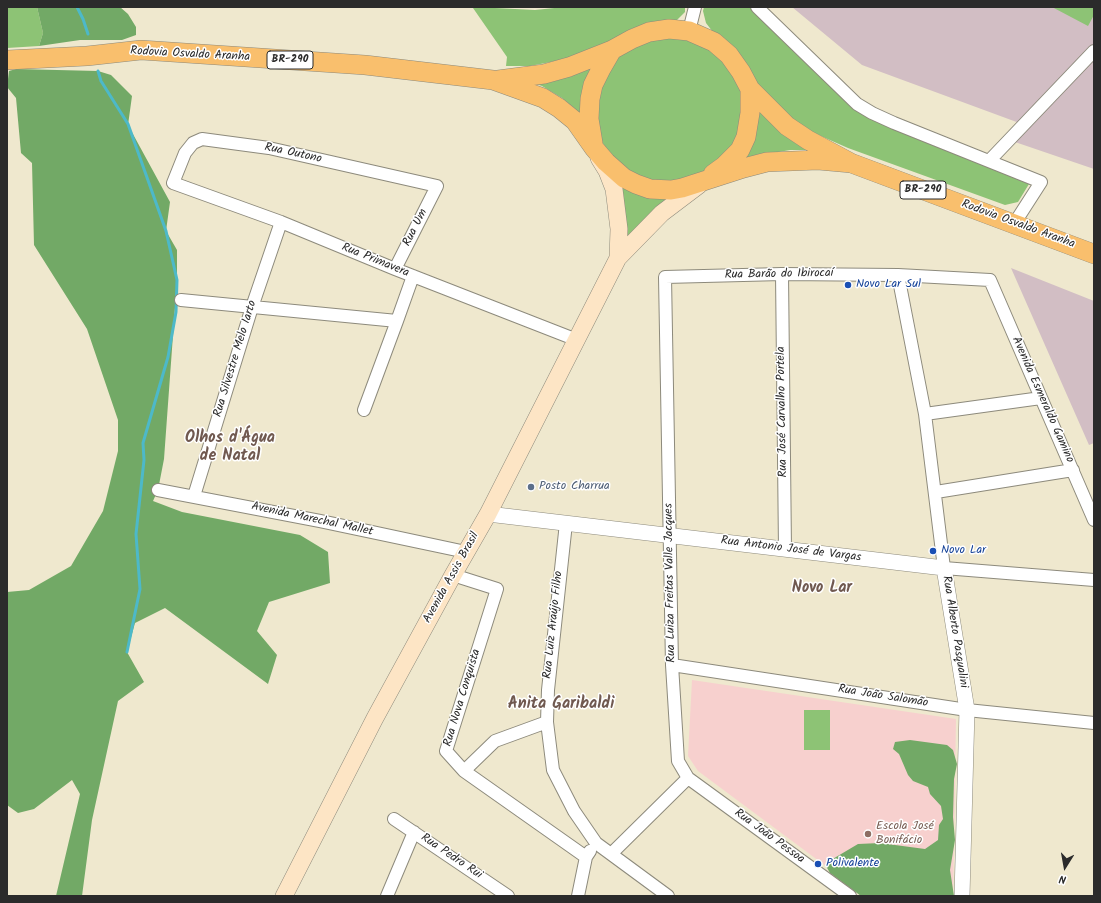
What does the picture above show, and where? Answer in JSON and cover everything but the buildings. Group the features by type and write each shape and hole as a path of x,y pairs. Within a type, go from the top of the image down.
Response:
{"highway":[{"name":"BR-290","path":"493,80 544,74 569,68 612,50 648,32 670,29 689,31 714,42 729,55 750,89 787,126 808,140 851,164"},
{"name":"Rodovia Osvaldo Aranha","path":"7,60 87,56 141,50 365,65 493,80"},
{"path":"594,148 589,119 590,99 596,80 612,50"},
{"name":"BR-290","path":"493,80 543,98 559,108 575,121 606,162 624,178 650,189 671,190 682,188 767,162 818,160 851,164"},
{"path":"704,181 724,166 740,150 749,124 750,89"},
{"name":"Rodovia Osvaldo Aranha","path":"851,164 1094,254"}],"main road":[{"name":"Avenida Assis Brasil","path":"594,148 607,171 614,189 618,223 618,258"},
{"name":"Avenida Assis Brasil","path":"284,896 375,718 488,514 618,258 662,212 704,181"}],"street":[{"path":"689,31 695,7"},
{"path":"757,7 858,104 872,113 894,124 1041,182 1014,224"},
{"path":"989,161 1094,51"},
{"name":"Rua Outono","path":"173,183 185,153 193,143 202,139 269,148 437,186"},
{"name":"Rua Primavera","path":"173,183 281,222 395,269 577,340"},
{"name":"Rua Um","path":"395,269 437,186"},
{"name":"Rua Silvestre Melo Iarto","path":"194,496 252,307 281,222"},
{"name":"Rua Barão do Ibirocaí","path":"665,277 782,274 898,275 990,280"},
{"name":"Rua José Carvalho Portela","path":"782,274 785,550"},
{"name":"Rua Alberto Pasqualini","path":"898,275 925,414 936,492 944,568 967,710 962,896"},
{"path":"364,410 398,322 413,276"},
{"name":"Rua Luiza Freitas Valle Jacques","path":"665,277 672,664 678,762 688,778"},
{"name":"Avenida Esmeraldo Gamino","path":"990,280 1094,520"},
{"path":"181,300 398,322"},
{"path":"925,414 1041,398"},
{"path":"936,492 1073,470"},
{"name":"Avenida Marechal Mallet","path":"158,490 194,496 466,552"},
{"name":"Rua Antonio José de Vargas","path":"488,514 944,568 1094,580"},
{"name":"Rua Luiz Araújo Filho","path":"566,523 549,675 547,722 553,770 574,811 596,843 668,896"},
{"name":"Rua Nova Conquista","path":"453,576 496,589 446,751 464,771 586,856"},
{"name":"Rua João Salomão","path":"672,664 967,710 1094,723"},
{"path":"464,771 495,741 547,722"},
{"path":"611,854 688,778"},
{"name":"Rua João Pessoa","path":"688,778 850,896"},
{"name":"Rua Pedro Rui","path":"394,819 502,894"},
{"path":"386,896 414,832"},
{"path":"578,896 586,856 596,843"}],"shaded area":[{"path":"792,7 1094,7 1094,45 1022,124 862,65"},
{"path":"1094,59 1094,169 1015,142"},
{"path":"1011,268 1094,301 1094,443 1089,445"},
{"name":"Escola José Bonifácio","path":"692,680 956,719 953,896 866,896 698,771 688,756"}],"green space":[{"path":"7,7 37,7 43,33 39,46 7,48"},
{"path":"37,7 120,7 128,14 136,27 136,35 122,40 80,40 39,46 43,33"},
{"path":"564,7 685,7 685,12 677,20 658,22 631,29 610,44 566,59 530,66 506,66 507,57 473,8 535,10"},
{"path":"704,7 751,7 756,14 797,55 854,105 1025,179 1029,184 1018,202 1005,205 848,148 814,133 789,117 760,87 706,23 703,11"},
{"path":"1052,7 1094,7 1094,15 1088,26"},
{"path":"669,36 683,38 704,45 716,53 726,63 737,82 743,110 741,124 734,145 726,157 716,167 697,178 669,184 655,182 634,175 622,167 612,157 601,138 595,110 597,96 604,75 612,63 622,53 641,42"},
{"path":"597,64 584,117 562,98 542,86 524,80"},
{"path":"16,69 98,71 111,75 132,96 128,125 170,202 166,231 177,250 177,280 164,459 158,490 153,501 182,512 300,535 328,552 330,583 269,602 257,631 277,655 268,684 165,608 135,623 127,652 144,682 118,701 92,820 82,896 56,896 80,794 72,780 34,809 18,813 7,805 7,592 29,590 71,566 103,511 118,451 118,420 87,329 34,245 32,163 21,153 16,98 7,87 9,71"},
{"path":"756,103 817,150 790,150 741,161"},
{"path":"619,180 672,198 623,248"},
{"path":"804,710 830,710 830,750 804,750"},
{"path":"910,740 947,745 953,750 957,764 954,779 953,817 955,840 950,870 954,896 861,896 830,873 826,866 831,860 858,844 880,843 925,849 938,840 939,825 943,819 941,806 930,794 928,787 913,781 908,775 899,754 893,749 895,742"}],"waterway":[{"path":"77,7 88,34"},
{"path":"98,71 101,81 128,124 166,231 177,280 176,312 168,357 143,443 144,460 136,534 140,589 127,652"}],"place":[{"name":"Novo Lar Sul","path":"848,285"},
{"name":"Posto Charrua","path":"531,487"},
{"name":"Novo Lar","path":"933,551"},
{"name":"Escola José Bonifácio","path":"868,834"},
{"name":"Polivalente","path":"818,864"}],"district":[{"name":"Olhos d'Água de Natal","path":"230,448"},
{"name":"Novo Lar","path":"822,589"},
{"name":"Anita Garibaldi","path":"561,705"}]}
